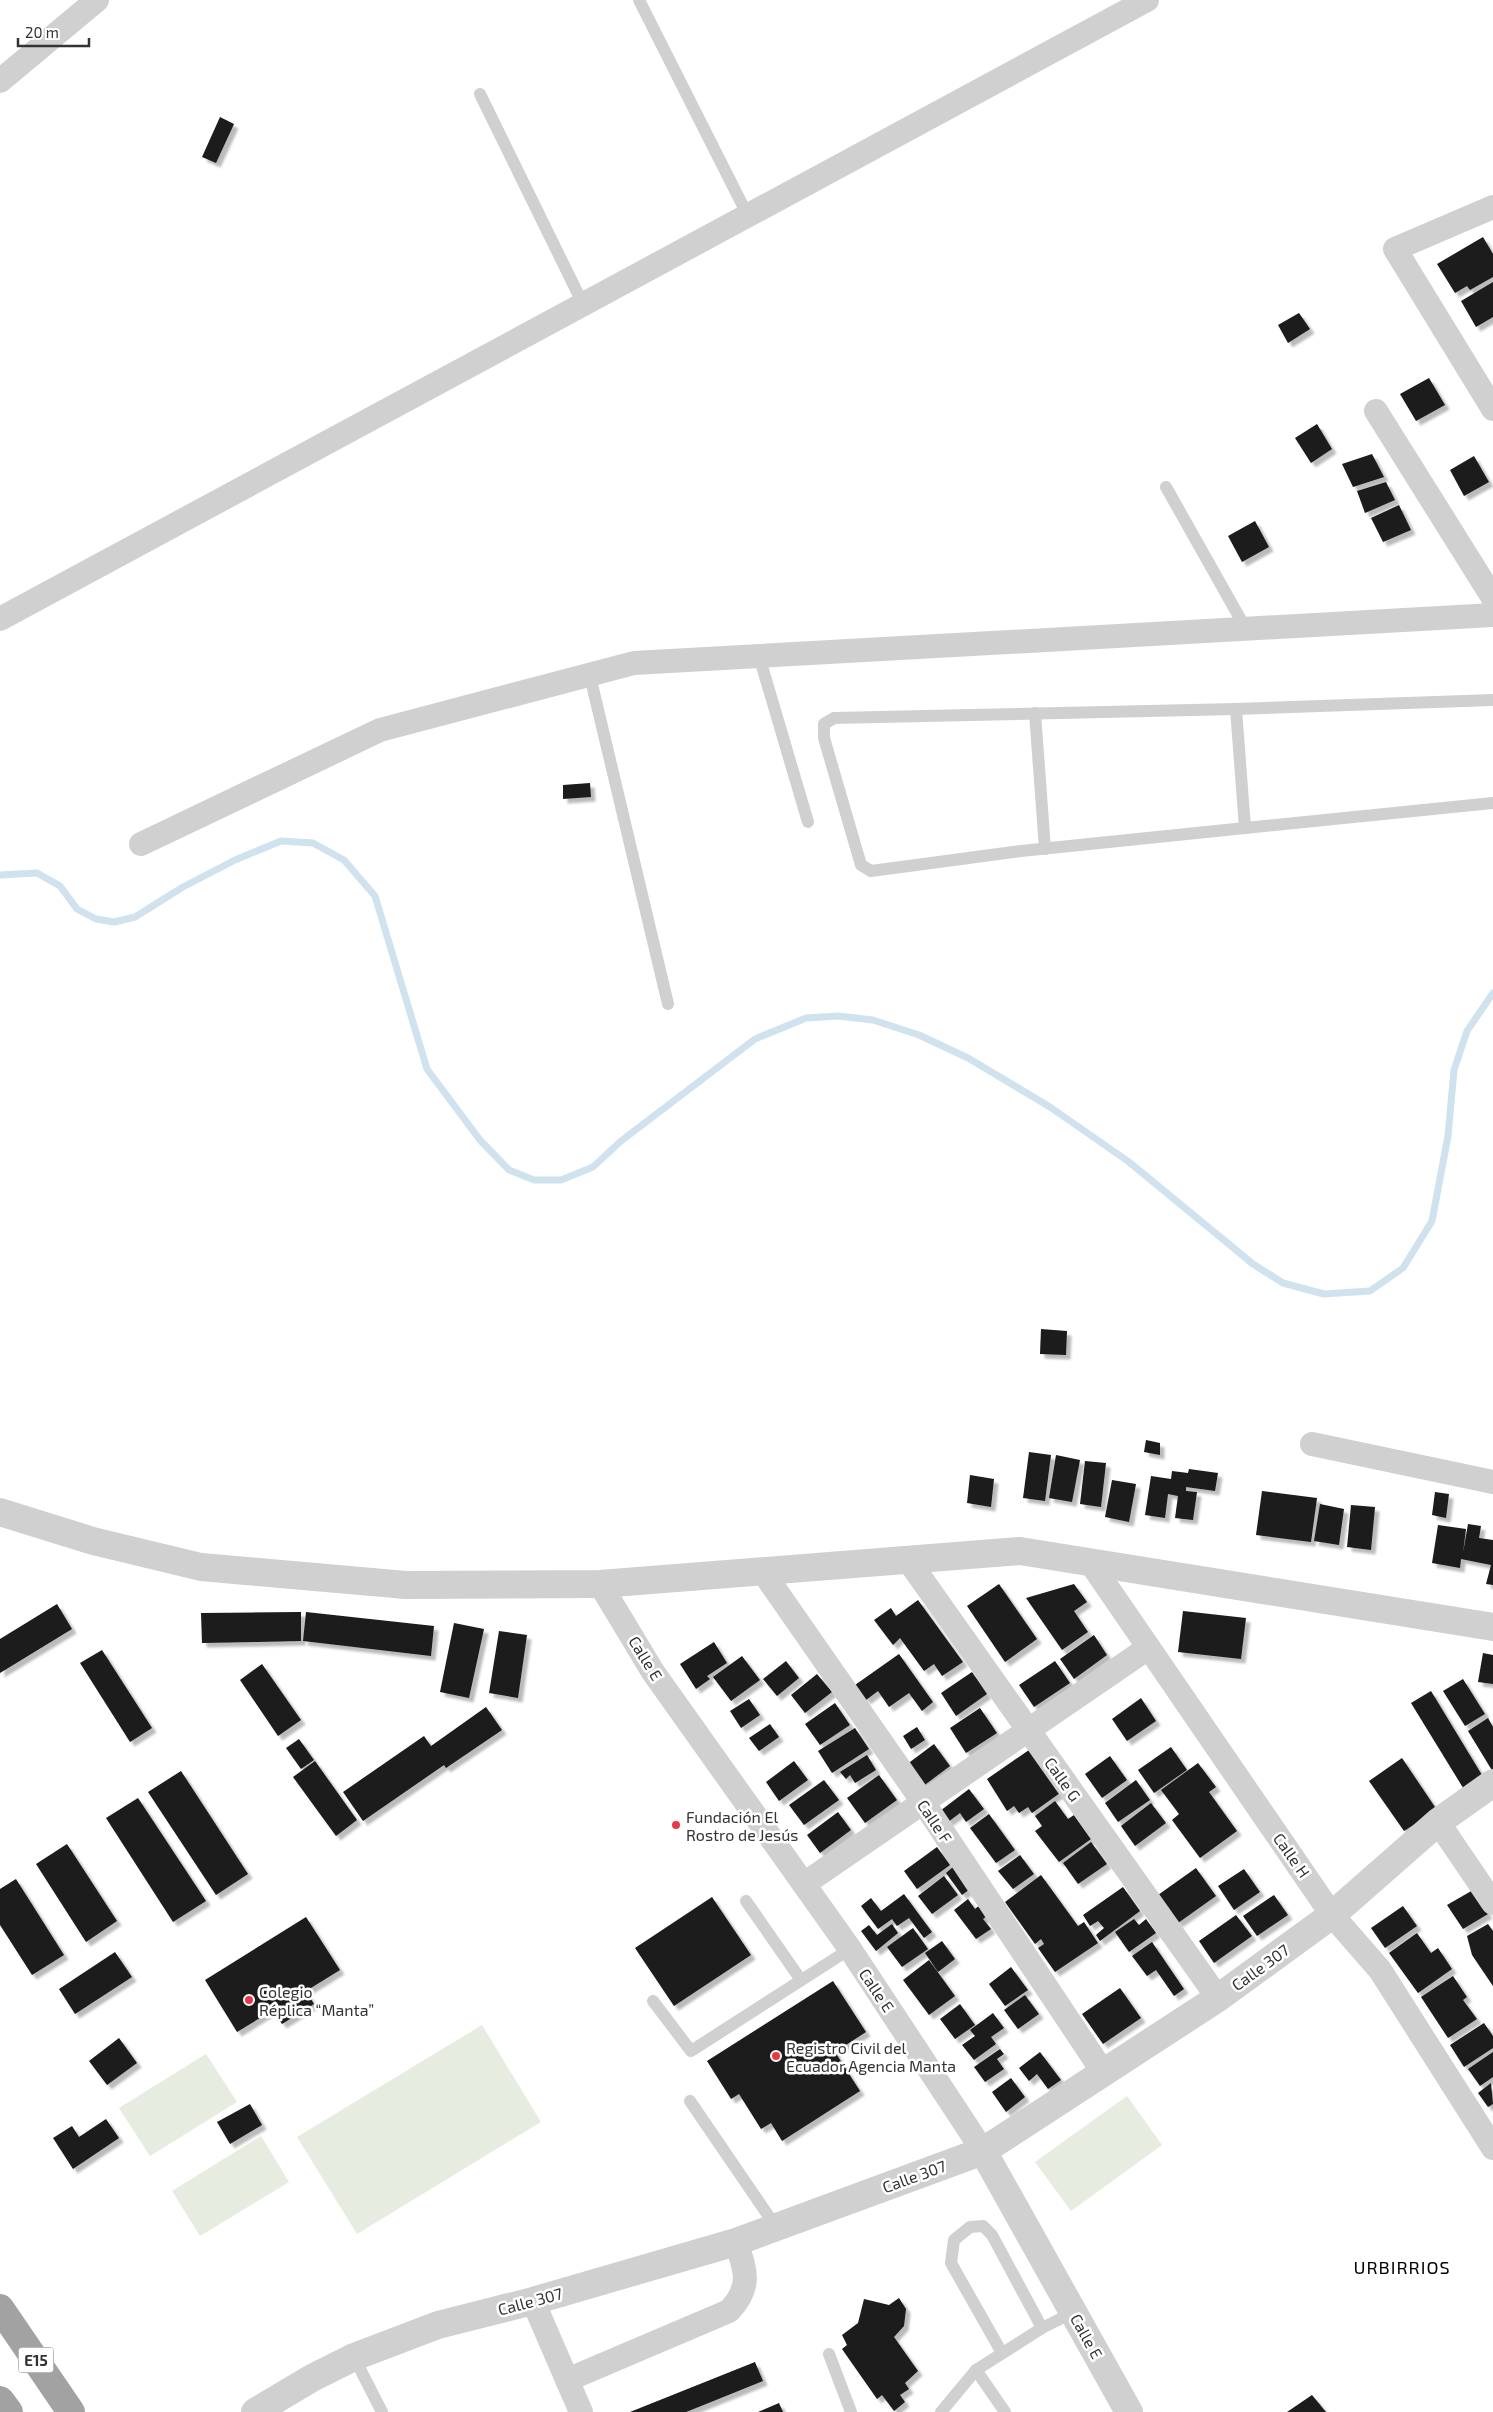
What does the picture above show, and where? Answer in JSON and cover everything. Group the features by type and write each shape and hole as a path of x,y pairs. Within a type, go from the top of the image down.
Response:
{"highway":[{"name":"E15","path":"0,2308 71,2412"},
{"path":"0,2400 9,2412"}],"street":[{"path":"0,81 97,0"},
{"path":"0,619 748,216 1117,8 1147,0"},
{"path":"1493,207 1395,249 1493,409"},
{"path":"1376,411 1493,598"},
{"path":"141,844 380,730 634,663 1493,615"},
{"path":"1312,1444 1493,1482"},
{"path":"0,1512 93,1541 201,1567 406,1585 600,1584 1020,1551 1493,1627"},
{"name":"Calle G","path":"908,1560 1218,1998"},
{"name":"Calle H","path":"1090,1562 1332,1914 1380,1970 1493,2148"},
{"name":"Calle F","path":"763,1572 922,1802 1103,2072"},
{"name":"Calle E","path":"600,1584 653,1672 850,1949 983,2151 1129,2412"},
{"path":"804,1884 1148,1648"},
{"name":"Calle 307","path":"255,2412 312,2378 354,2357 438,2325 533,2301 736,2242 983,2151 1218,1998 1332,1914 1438,1822 1493,1783"},
{"path":"1438,1822 1493,1903"},
{"path":"567,2380 729,2311 740,2298 746,2282 736,2242"},
{"path":"533,2301 581,2412"}],"lane":[{"path":"639,0 748,216"},
{"path":"480,94 583,304"},
{"path":"1166,487 1246,629"},
{"path":"759,656 808,822"},
{"path":"590,676 668,1004"},
{"path":"1493,700 1236,709 834,718 824,724 824,738 861,865 871,871 1045,849 1493,804"},
{"path":"1236,709 1245,828"},
{"path":"1035,713 1045,849"},
{"path":"746,1901 801,1980"},
{"path":"654,2001 691,2051 850,1949"},
{"path":"690,2101 776,2227"},
{"path":"1002,2353 951,2263 954,2240 970,2227 983,2226 992,2235 1042,2328"},
{"path":"941,2412 976,2370 1042,2328 1074,2312"},
{"path":"829,2354 851,2412"},
{"path":"354,2357 382,2412"},
{"path":"976,2370 1004,2412"}],"shaded area":[{"path":"482,2025 541,2122 357,2234 297,2137"},
{"path":"206,2054 237,2102 150,2156 119,2108"},
{"path":"1127,2096 1162,2145 1071,2211 1035,2162"},
{"path":"261,2136 289,2182 200,2236 172,2191"}],"building":[{"path":"220,117 234,124 216,163 202,157"},
{"path":"1483,237 1493,254 1493,277 1470,290 1467,286 1455,293 1437,264"},
{"path":"1493,282 1493,317 1476,327 1461,301"},
{"path":"1299,313 1310,329 1288,343 1278,325"},
{"path":"1429,378 1445,405 1416,421 1400,394"},
{"path":"1317,424 1332,449 1311,463 1295,438"},
{"path":"1372,454 1384,477 1353,487 1342,464"},
{"path":"1474,456 1489,482 1464,496 1450,470"},
{"path":"1386,482 1395,500 1365,513 1357,491"},
{"path":"1399,505 1411,530 1383,542 1371,518"},
{"path":"1255,521 1269,547 1242,562 1228,536"},
{"path":"590,783 591,797 563,799 563,785"},
{"path":"1041,1329 1067,1331 1066,1355 1040,1354"},
{"path":"1146,1440 1160,1443 1160,1455 1144,1452"},
{"path":"1029,1452 1051,1455 1045,1501 1023,1498"},
{"path":"1056,1455 1080,1460 1072,1502 1049,1498"},
{"path":"1085,1461 1106,1463 1101,1507 1080,1504"},
{"path":"1189,1469 1218,1473 1215,1491 1186,1487 1186,1491 1197,1492 1193,1520 1175,1518 1178,1496 1168,1494 1165,1518 1145,1515 1151,1476 1171,1479 1172,1471 1188,1473"},
{"path":"970,1475 994,1479 991,1507 967,1503"},
{"path":"1112,1480 1136,1484 1129,1522 1105,1517"},
{"path":"1262,1491 1317,1498 1311,1542 1256,1535"},
{"path":"1435,1492 1449,1494 1446,1518 1432,1515"},
{"path":"1320,1504 1344,1509 1339,1545 1314,1541"},
{"path":"1351,1505 1375,1507 1371,1550 1347,1547"},
{"path":"1468,1524 1481,1526 1479,1538 1493,1540 1493,1585 1486,1584 1491,1565 1461,1559 1460,1568 1432,1563 1438,1525 1466,1529 1463,1553"},
{"path":"999,1584 1037,1639 1005,1662 967,1606"},
{"path":"1074,1584 1087,1602 1074,1611 1088,1632 1062,1650 1026,1598"},
{"path":"918,1600 963,1662 942,1676 934,1664 924,1671 900,1638 893,1645 874,1620 891,1608 896,1616"},
{"path":"57,1604 72,1629 0,1673 0,1639"},
{"path":"1183,1611 1246,1618 1241,1659 1178,1652"},
{"path":"301,1612 301,1641 202,1643 201,1613"},
{"path":"306,1612 434,1626 431,1656 303,1641"},
{"path":"454,1623 484,1629 469,1698 440,1692"},
{"path":"499,1631 527,1635 518,1698 489,1693"},
{"path":"1094,1635 1107,1655 1074,1679 1060,1659"},
{"path":"714,1642 727,1663 707,1676 710,1679 696,1689 680,1664"},
{"path":"102,1650 152,1728 130,1742 80,1663"},
{"path":"1483,1653 1493,1655 1493,1684 1478,1682"},
{"path":"899,1654 933,1702 922,1711 909,1693 889,1707 878,1691 866,1700 855,1685"},
{"path":"742,1656 760,1680 731,1701 713,1677"},
{"path":"786,1661 799,1678 777,1696 763,1679"},
{"path":"1055,1661 1070,1683 1034,1707 1019,1685"},
{"path":"262,1664 301,1720 278,1736 240,1680"},
{"path":"972,1672 987,1694 956,1716 941,1693"},
{"path":"817,1674 832,1692 805,1713 791,1695"},
{"path":"1463,1679 1485,1714 1465,1726 1443,1691"},
{"path":"1431,1691 1485,1780 1465,1791 1411,1703"},
{"path":"1141,1698 1156,1721 1127,1741 1112,1719"},
{"path":"749,1699 760,1715 741,1728 730,1711"},
{"path":"835,1703 850,1725 820,1745 805,1724"},
{"path":"486,1707 502,1730 446,1768 444,1765 363,1821 343,1792 424,1736 431,1746"},
{"path":"980,1708 997,1733 966,1753 950,1728"},
{"path":"1488,1718 1493,1727 1493,1772 1468,1731"},
{"path":"770,1724 779,1737 759,1751 749,1738"},
{"path":"917,1727 925,1740 911,1749 903,1736"},
{"path":"855,1728 869,1749 832,1773 818,1751"},
{"path":"299,1739 314,1760 301,1769 286,1748"},
{"path":"934,1744 950,1766 922,1787 906,1765"},
{"path":"1171,1747 1187,1770 1154,1793 1138,1770"},
{"path":"1029,1750 1060,1793 1032,1813 1028,1807 1019,1813 1014,1806 1007,1811 987,1779"},
{"path":"867,1755 876,1770 855,1783 850,1775 846,1779 840,1772"},
{"path":"1110,1756 1127,1780 1102,1798 1085,1774"},
{"path":"1402,1758 1437,1810 1404,1831 1369,1781"},
{"path":"315,1761 357,1820 336,1836 293,1777"},
{"path":"794,1761 808,1780 779,1801 766,1782"},
{"path":"1198,1763 1216,1787 1209,1792 1237,1831 1200,1858 1172,1820 1179,1814 1161,1790"},
{"path":"181,1771 248,1874 216,1895 148,1792"},
{"path":"879,1775 897,1800 865,1823 847,1798"},
{"path":"824,1780 839,1800 804,1825 789,1805"},
{"path":"1136,1780 1150,1800 1118,1822 1105,1803"},
{"path":"969,1789 984,1809 966,1822 960,1813 948,1822 940,1811"},
{"path":"138,1798 206,1901 173,1922 106,1818"},
{"path":"1055,1801 1068,1819 1074,1815 1091,1839 1059,1862 1035,1831 1042,1826 1035,1816"},
{"path":"1151,1803 1166,1823 1135,1846 1121,1826"},
{"path":"838,1812 851,1830 820,1853 807,1835"},
{"path":"989,1814 1015,1850 996,1863 970,1828"},
{"path":"1091,1842 1107,1864 1078,1884 1063,1863"},
{"path":"67,1844 117,1921 86,1942 36,1864"},
{"path":"937,1847 950,1865 917,1889 904,1871"},
{"path":"1020,1855 1034,1874 1013,1889 998,1871"},
{"path":"953,1867 970,1889 962,1895 946,1873"},
{"path":"1196,1868 1216,1896 1178,1923 1158,1895"},
{"path":"1244,1869 1260,1892 1234,1910 1218,1886"},
{"path":"1041,1875 1078,1926 1084,1922 1098,1943 1055,1972 1038,1948 1044,1944 1041,1939 1035,1944 1005,1902"},
{"path":"944,1876 958,1895 932,1914 918,1896"},
{"path":"16,1879 64,1955 32,1975 0,1925 0,1889"},
{"path":"1123,1887 1140,1911 1100,1941 1096,1935 1104,1928 1098,1921 1090,1926 1083,1915"},
{"path":"1473,1890 1488,1914 1463,1929 1447,1905"},
{"path":"904,1894 932,1932 924,1938 909,1918 897,1926 892,1919 878,1929 861,1906 871,1898 881,1911"},
{"path":"1274,1895 1288,1915 1257,1936 1243,1916"},
{"path":"712,1897 751,1955 674,2006 635,1948"},
{"path":"968,1899 975,1909 980,1905 988,1915 983,1919 991,1929 976,1939 954,1910"},
{"path":"1403,1906 1417,1926 1385,1948 1371,1928"},
{"path":"1236,1915 1252,1936 1214,1963 1199,1941"},
{"path":"306,1917 340,1970 306,1991 314,2004 282,2024 273,2010 237,2032 205,1980"},
{"path":"1134,1919 1139,1925 1146,1919 1156,1933 1129,1952 1115,1932"},
{"path":"892,1924 898,1933 876,1951 861,1931 869,1925 877,1935"},
{"path":"1488,1924 1493,1931 1493,1986 1472,1955 1467,1936"},
{"path":"913,1928 928,1949 902,1967 887,1947"},
{"path":"1417,1933 1431,1953 1438,1948 1452,1969 1418,1993 1389,1953"},
{"path":"942,1941 955,1959 938,1972 925,1953"},
{"path":"1152,1942 1184,1989 1174,1996 1156,1970 1147,1976 1132,1956"},
{"path":"115,1952 132,1977 75,2014 59,1989"},
{"path":"929,1960 955,1996 929,2015 903,1980"},
{"path":"1011,1967 1028,1990 1005,2006 989,1984"},
{"path":"1453,1976 1467,1997 1463,2000 1477,2019 1448,2038 1421,1997"},
{"name":"Registro Civil del Ecuador Agencia Manta","path":"833,1981 866,2032 835,2052 860,2091 782,2141 771,2123 761,2129 739,2094 731,2099 707,2061"},
{"path":"1120,1988 1141,2018 1103,2044 1082,2014"},
{"path":"1025,1995 1039,2014 1018,2029 1004,2010"},
{"path":"960,2004 975,2025 955,2039 940,2019"},
{"path":"993,2013 1004,2028 991,2037 996,2044 974,2060 962,2045 975,2036 970,2030"},
{"path":"1484,2023 1493,2036 1493,2048 1464,2067 1450,2045"},
{"path":"119,2038 137,2063 107,2085 89,2061"},
{"path":"1000,2049 1004,2054 997,2059 1004,2069 985,2082 974,2067"},
{"path":"1040,2052 1061,2080 1048,2089 1037,2074 1029,2081 1019,2068"},
{"path":"1493,2052 1493,2077 1480,2086 1468,2069"},
{"path":"1011,2078 1025,2097 1006,2112 992,2092"},
{"path":"1491,2083 1493,2104 1488,2107 1478,2093"},
{"path":"250,2104 262,2125 230,2144 217,2122"},
{"path":"106,2119 119,2138 73,2169 53,2138 72,2126 79,2137"},
{"path":"899,2298 906,2309 904,2326 894,2337 918,2371 905,2383 909,2389 900,2395 905,2402 894,2411 882,2395 877,2399 842,2349 847,2345 842,2335 858,2323 864,2299 889,2305"},
{"path":"755,2362 763,2381 686,2412 630,2412"},
{"path":"1312,2395 1326,2412 1287,2412"},
{"path":"779,2403 783,2412 758,2412"}],"waterway":[{"path":"0,875 37,873 60,886 77,909 96,919 114,922 135,917 183,887 235,860 281,841 313,843 344,860 375,896 427,1069 480,1140 509,1170 534,1180 561,1180 593,1167 621,1141 755,1039 806,1018 838,1016 873,1020 919,1035 968,1058 1050,1107 1129,1162 1253,1264 1283,1283 1324,1294 1370,1291 1403,1268 1432,1221 1448,1136 1454,1070 1467,1031 1493,993"}],"place":[{"name":"Fundación El Rostro de Jesús","path":"676,1825"},
{"name":"Colegio Réplica “Manta”","path":"249,2000"},
{"name":"Registro Civil del Ecuador Agencia Manta","path":"776,2056"}],"district":[{"name":"URBIRRIOS","path":"1402,2267"}]}
